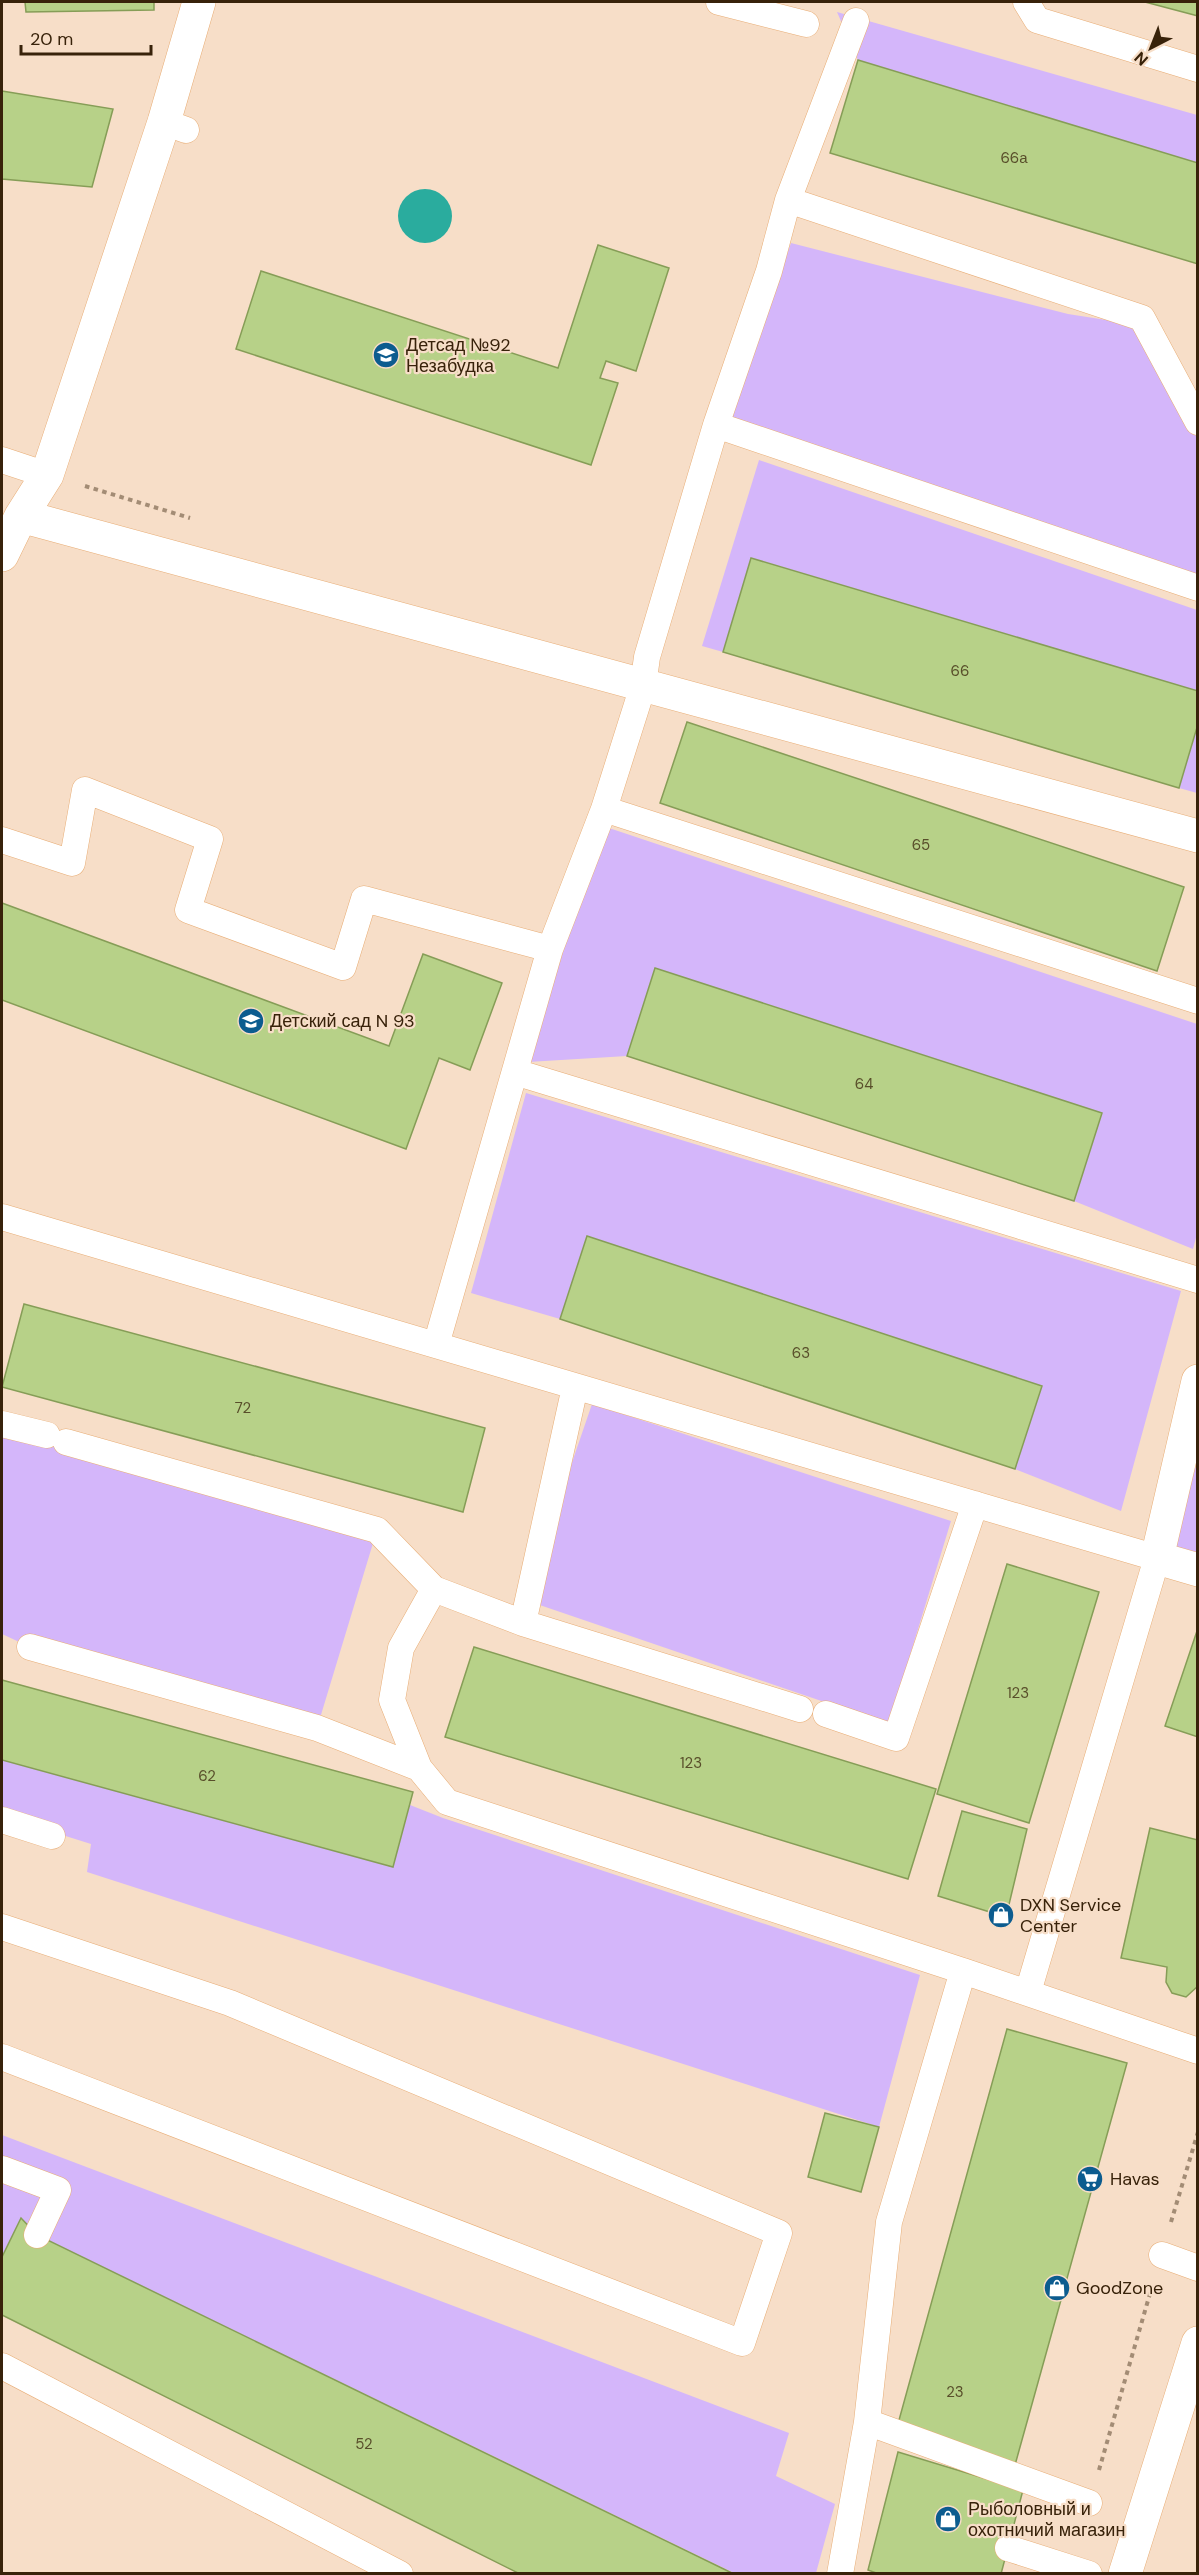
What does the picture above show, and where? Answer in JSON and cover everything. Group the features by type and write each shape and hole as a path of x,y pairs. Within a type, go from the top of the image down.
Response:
{"street":[{"path":"2,555 21,516 47,475 175,126 199,2"},
{"path":"21,516 1197,836"},
{"path":"1197,1381 1157,1558 1197,1570"},
{"path":"1125,2574 1197,2343"}],"lane":[{"path":"719,2 806,24"},
{"path":"1026,2 1037,20 1197,69"},
{"path":"436,1345 550,950 604,809 643,686 648,657 716,425 769,271 788,200 856,21"},
{"path":"788,200 1142,318 1197,422"},
{"path":"716,425 1197,588"},
{"path":"2,460 47,475"},
{"path":"2,840 72,862 86,790 210,839 188,909 344,967 364,899 550,950"},
{"path":"604,809 1197,1001"},
{"path":"515,1072 1197,1280"},
{"path":"2,1217 1157,1558 1028,1992"},
{"path":"524,1623 575,1387"},
{"path":"2,1426 57,1439 377,1530 434,1589 524,1623 800,1709"},
{"path":"826,1714 896,1738 975,1504"},
{"path":"434,1589 401,1648 392,1700 419,1768 447,1802 1028,1992 1197,2051"},
{"path":"30,1647 317,1728 419,1768"},
{"path":"2,1820 51,1836"},
{"path":"2,1927 230,2003 779,2233 742,2343 2,2057"},
{"path":"840,2574 867,2422 889,2222 963,1971"},
{"path":"2,2169 58,2190 38,2235"},
{"path":"1162,2255 1197,2268"},
{"path":"2,2366 400,2574"},
{"path":"867,2422 1089,2503"},
{"path":"1008,2548 1089,2574"}],"path":[{"path":"1089,2503 1197,2132"}],"shaded area":[{"path":"837,12 1197,115 1197,163 858,60"},
{"path":"791,243 1068,314 1132,324 1197,438 1197,584 729,421"},
{"path":"759,460 1197,610 1197,691 752,558 723,652 702,646"},
{"path":"1197,724 1197,793 1179,788"},
{"path":"603,826 1197,1024 1197,1234 1193,1249 1074,1201 1102,1113 655,968 627,1056 528,1062"},
{"path":"526,1093 1181,1291 1121,1511 1015,1469 1042,1386 560,1319 471,1293"},
{"path":"592,1404 951,1521 889,1724 525,1600"},
{"path":"2,1430 377,1530 317,1728 30,1647 2,1634"},
{"path":"1197,1464 1197,1568 1157,1558"},
{"path":"2,1760 393,1867 410,1805 443,1818 920,1975 879,2127 87,1872 91,1844 2,1816"},
{"path":"2,2135 789,2433 776,2476 835,2504 816,2573 734,2573 37,2235 21,2218 2,2257"}],"water":[{"path":"420,189 430,189 440,193 448,201 452,216 448,231 440,239 430,243 420,243 410,239 402,231 398,221 398,211 402,201 410,193"}],"building":[{"path":"25,2 154,2 154,10 26,12"},
{"path":"1145,2 1198,2 1198,16"},
{"path":"858,60 1198,163 1198,264 830,153"},
{"path":"2,91 113,109 92,187 2,179"},
{"name":"Детсад №92 Незабудка","path":"598,245 669,268 636,371 606,361 600,378 618,383 591,465 236,349 261,271 558,368"},
{"path":"751,558 1198,691 1198,724 1179,788 723,652"},
{"path":"687,722 1184,887 1157,971 660,803"},
{"path":"2,903 389,1046 423,954 502,983 470,1070 439,1058 406,1149 2,1000"},
{"path":"655,968 1102,1113 1074,1201 627,1056"},
{"path":"587,1236 1042,1386 1015,1469 560,1319"},
{"path":"24,1304 485,1428 463,1512 2,1387"},
{"path":"1007,1564 1099,1592 1029,1823 937,1794"},
{"path":"1198,1628 1198,1737 1165,1726"},
{"path":"474,1647 936,1789 908,1879 445,1737"},
{"path":"2,1680 413,1792 393,1867 2,1760"},
{"path":"962,1811 1027,1829 1006,1917 938,1896"},
{"path":"1150,1828 1198,1840 1198,1986 1186,1997 1172,1993 1166,1982 1167,1967 1121,1958"},
{"path":"1007,2029 1127,2063 1015,2465 896,2431"},
{"path":"825,2113 879,2127 861,2192 808,2177"},
{"path":"21,2218 37,2235 734,2574 520,2574 2,2315 2,2257"},
{"name":"Рыболовный и охотничий магазин","path":"898,2452 1023,2490 1001,2574 879,2574 868,2570"}],"place":[{"name":"Детсад №92 Незабудка","path":"386,355"},
{"name":"Детский сад N 93","path":"251,1021"},
{"name":"DXN Service Center","path":"1001,1915"},
{"name":"Havas","path":"1090,2179"},
{"name":"GoodZone","path":"1057,2288"},
{"name":"Рыболовный и охотничий магазин","path":"948,2519"}]}
